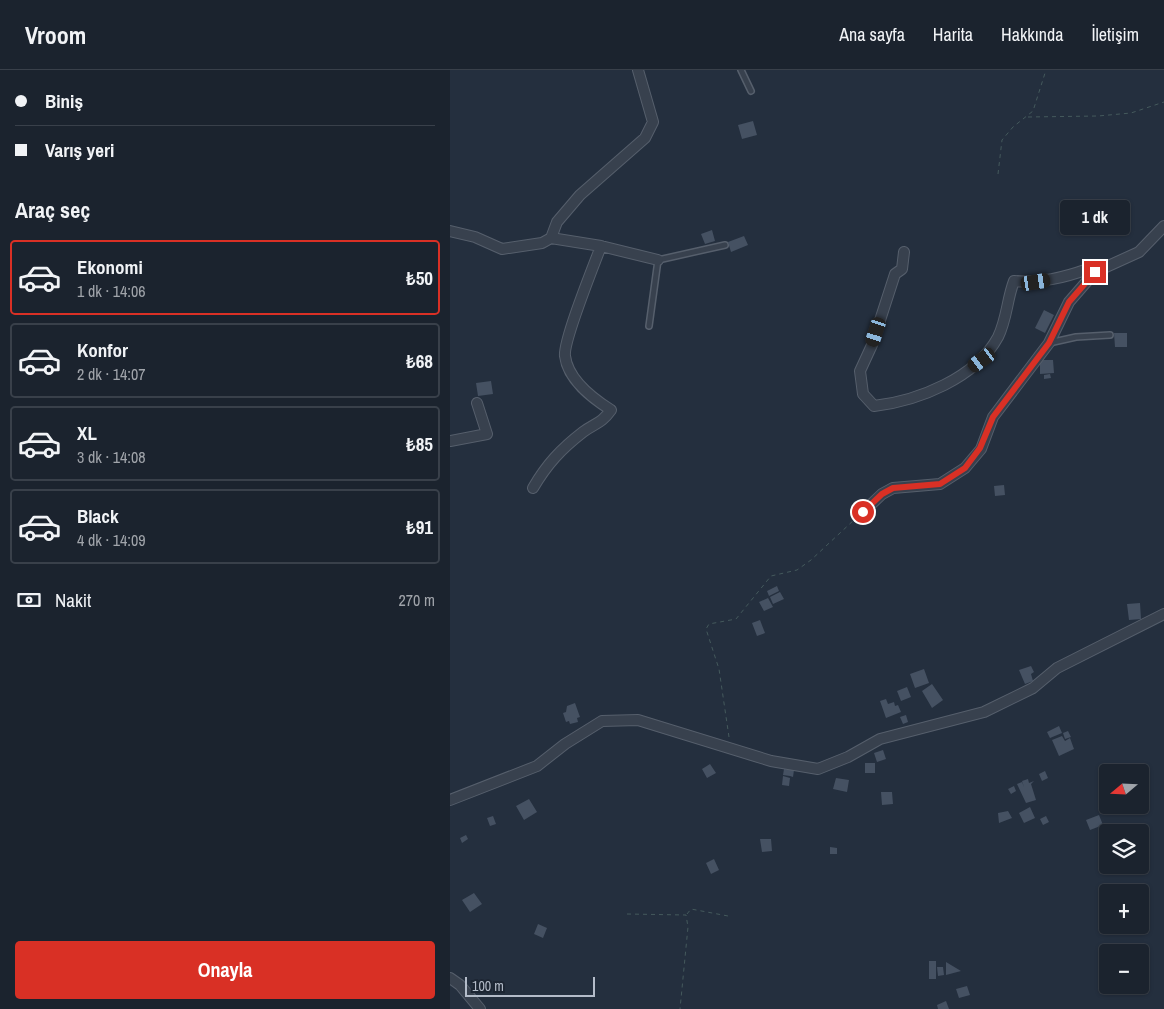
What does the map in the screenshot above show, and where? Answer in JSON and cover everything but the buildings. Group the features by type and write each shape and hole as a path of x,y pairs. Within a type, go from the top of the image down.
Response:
{"street":[{"path":"551,238 557,222 580,195 645,138 653,122 638,70"},
{"path":"863,512 882,494 893,488 940,484 965,468 980,448 993,417 1049,343 1069,302 1095,272 1139,252 1164,226"},
{"path":"450,231 474,236 502,249 542,243 551,238 601,246 658,260"},
{"path":"533,488 546,465 585,431 602,422 611,410 579,385 569,370 564,355 576,313 601,246"},
{"path":"904,252 902,269 895,274 872,345 860,371 863,394 874,406 893,404 933,388 956,378 982,360 998,337 1014,281 1036,282 1052,280 1088,269 1095,272"},
{"path":"450,441 487,434 477,403"},
{"path":"450,800 537,766 565,744 602,722 638,720 771,761 818,769 848,757 880,740 984,712 1034,688 1057,668 1164,614"},
{"path":"450,978 460,985 480,1009"}],"lane":[{"path":"741,70 751,91"},
{"path":"649,326 658,260 725,245"},
{"path":"1049,343 1076,337 1110,335"}],"path":[{"path":"998,174 1002,140 1013,127 1034,111 1046,70"},
{"path":"1028,117 1098,116 1131,113 1164,102"},
{"path":"730,747 719,670 706,629 709,624 736,619 771,576 797,570 811,560 863,512"},
{"path":"680,1009 688,927 686,915 691,909 706,910 728,916"},
{"path":"627,914 686,915"}],"route":[{"path":"863,512 882,494 893,488 940,484 965,468 980,448 993,417 1049,343 1069,302 1095,272"}]}
